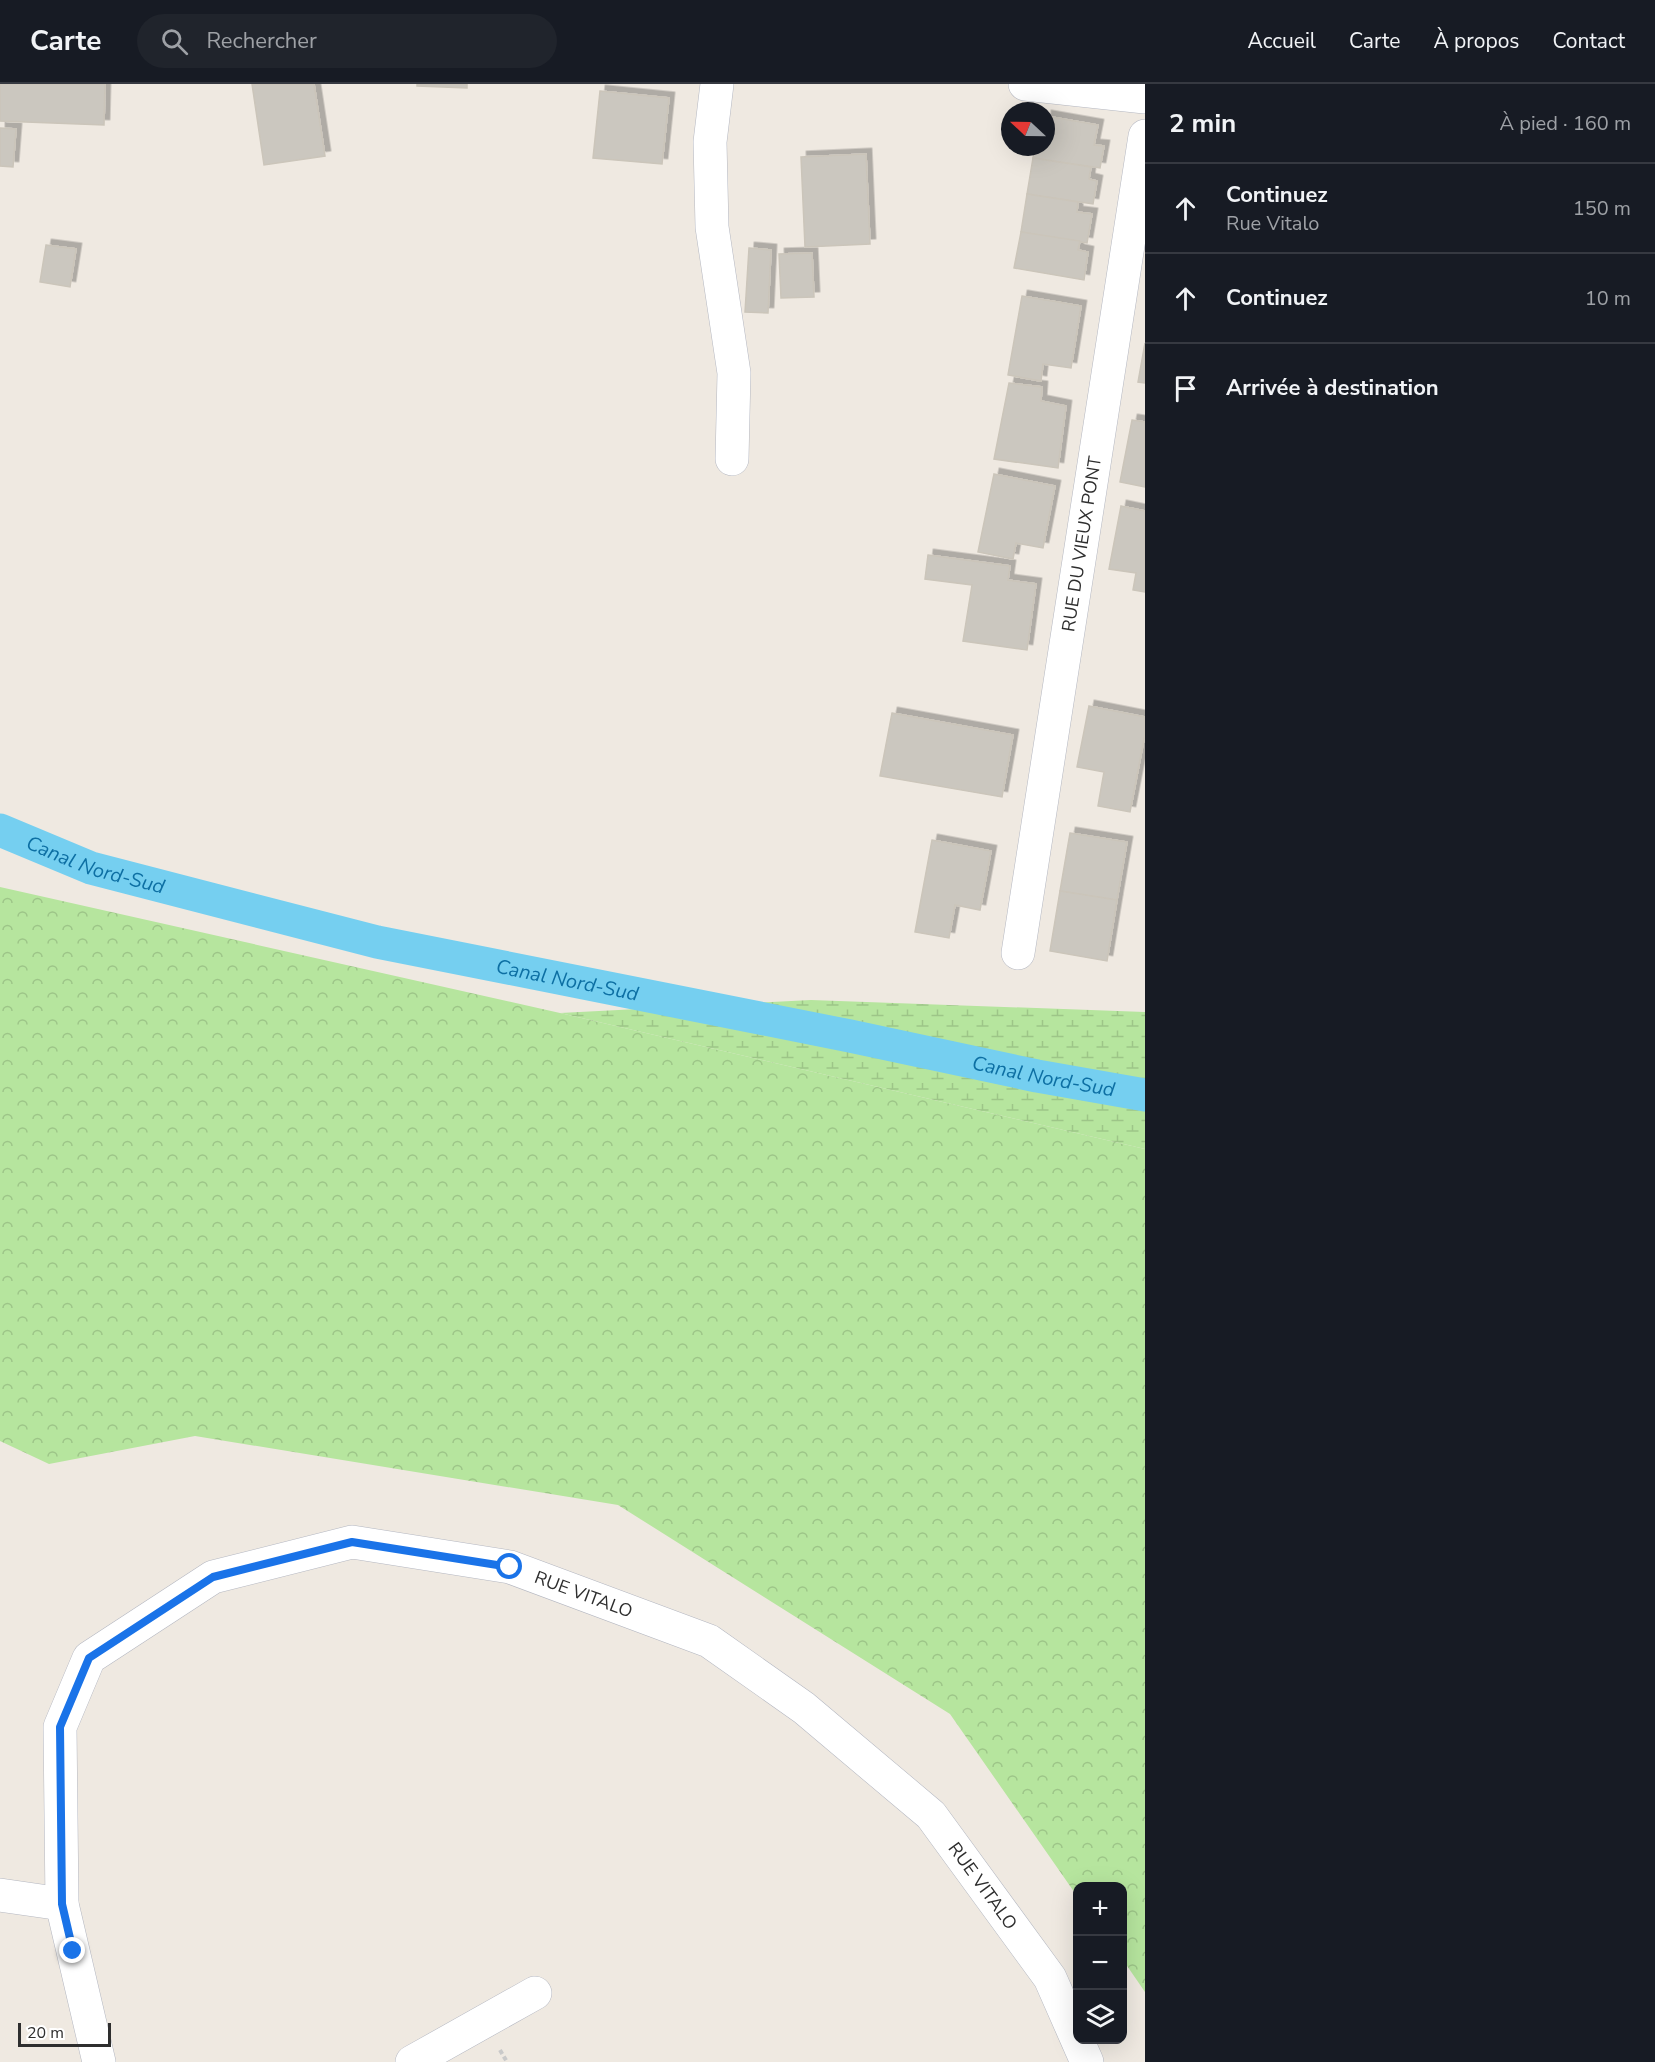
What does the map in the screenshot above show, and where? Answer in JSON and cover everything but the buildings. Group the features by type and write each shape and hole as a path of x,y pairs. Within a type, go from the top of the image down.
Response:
{"street":[{"path":"717,84 710,142 711,227 734,374 732,459"},
{"path":"1025,84 1145,97"},
{"name":"RUE DU VIEUX PONT","path":"1018,953 1145,136"},
{"name":"RUE VITALO","path":"99,2062 62,1904 60,1727 89,1658 213,1577 352,1542 510,1567 709,1641 804,1708 931,1815 1050,1978 1087,2062"},
{"path":"0,1895 62,1904"},
{"path":"412,2062 536,1993"}],"green space":[{"path":"0,887 560,1013 1145,1149 1145,1992 1127,1966 1127,1882 1073,1882 1073,1890 950,1714 618,1505 195,1436 49,1464 0,1441"},
{"path":"811,1000 1145,1012 1145,1149 560,1013"}],"waterway":[{"name":"Canal Nord-Sud","path":"0,830 91,868 377,942 850,1036 1037,1076 1145,1095"}],"route":[{"path":"73,1951 62,1904 60,1727 89,1658 213,1577 352,1542 510,1567"}]}
